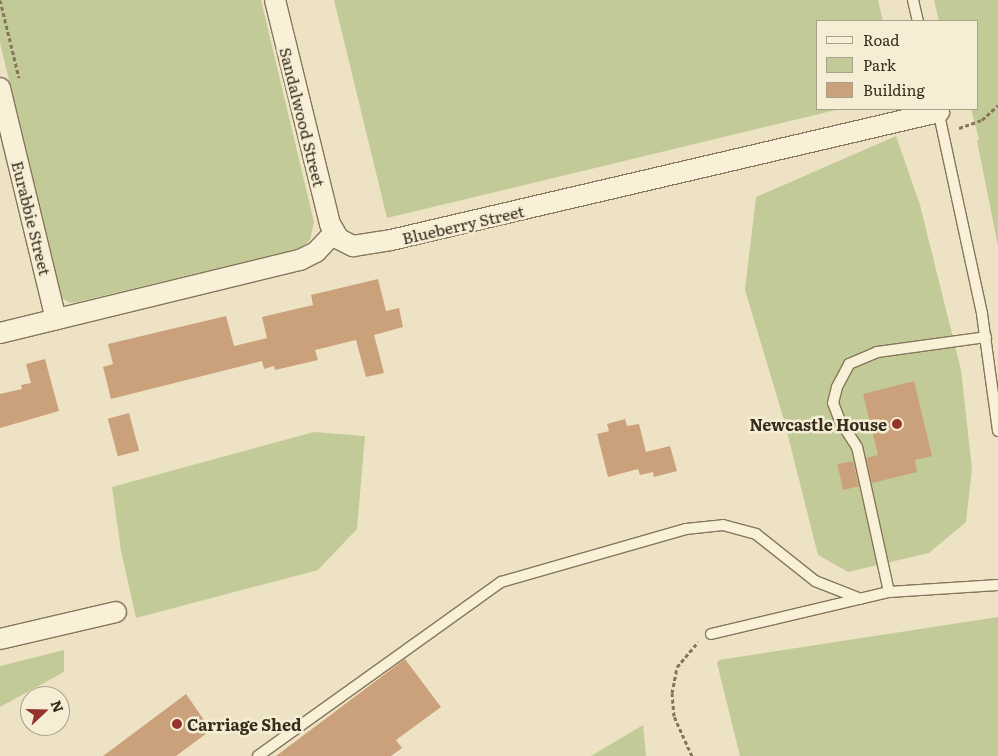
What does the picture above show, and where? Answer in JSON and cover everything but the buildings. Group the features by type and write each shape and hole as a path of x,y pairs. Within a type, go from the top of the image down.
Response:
{"street":[{"name":"Sandalwood Street","path":"275,0 328,219 334,233"},
{"name":"Eurabbie Street","path":"0,88 56,319"},
{"name":"Blueberry Street","path":"334,233 339,239 354,246 374,244 939,110"},
{"path":"0,333 300,260 316,252 334,233"},
{"path":"0,639 116,612"}],"lane":[{"path":"913,0 918,20"},
{"path":"939,110 986,337 998,430"},
{"path":"889,592 857,447 840,421 833,403 837,387 849,364 876,352 986,337"},
{"path":"258,756 501,582 686,530 723,525 756,534 815,581 860,599"},
{"path":"711,634 889,592 998,585"}],"path":[{"path":"944,132 982,120 998,104"},
{"path":"692,756 674,716 672,693 676,667 691,647 711,634"}],"green space":[{"path":"0,0 261,0 314,222 310,240 294,250 77,302 70,303 62,298 0,43"},
{"path":"334,0 878,0 883,20 816,20 816,110 836,110 387,218"},
{"path":"934,0 998,0 998,246 977,141 979,139 971,110 978,110 978,20 939,20"},
{"path":"896,136 920,205 961,370 972,469 966,522 929,553 848,572 818,555 784,420 745,290 756,197"},
{"path":"314,432 365,436 357,529 318,570 136,618 121,551 112,487"},
{"path":"998,617 998,756 740,756 717,663 719,660"},
{"path":"64,650 64,672 38,686 20,686 20,696 0,707 0,666"},
{"path":"643,725 646,756 591,756"}],"place":[{"name":"Newcastle House","path":"897,424"},
{"name":"Carriage Shed","path":"177,724"}]}
